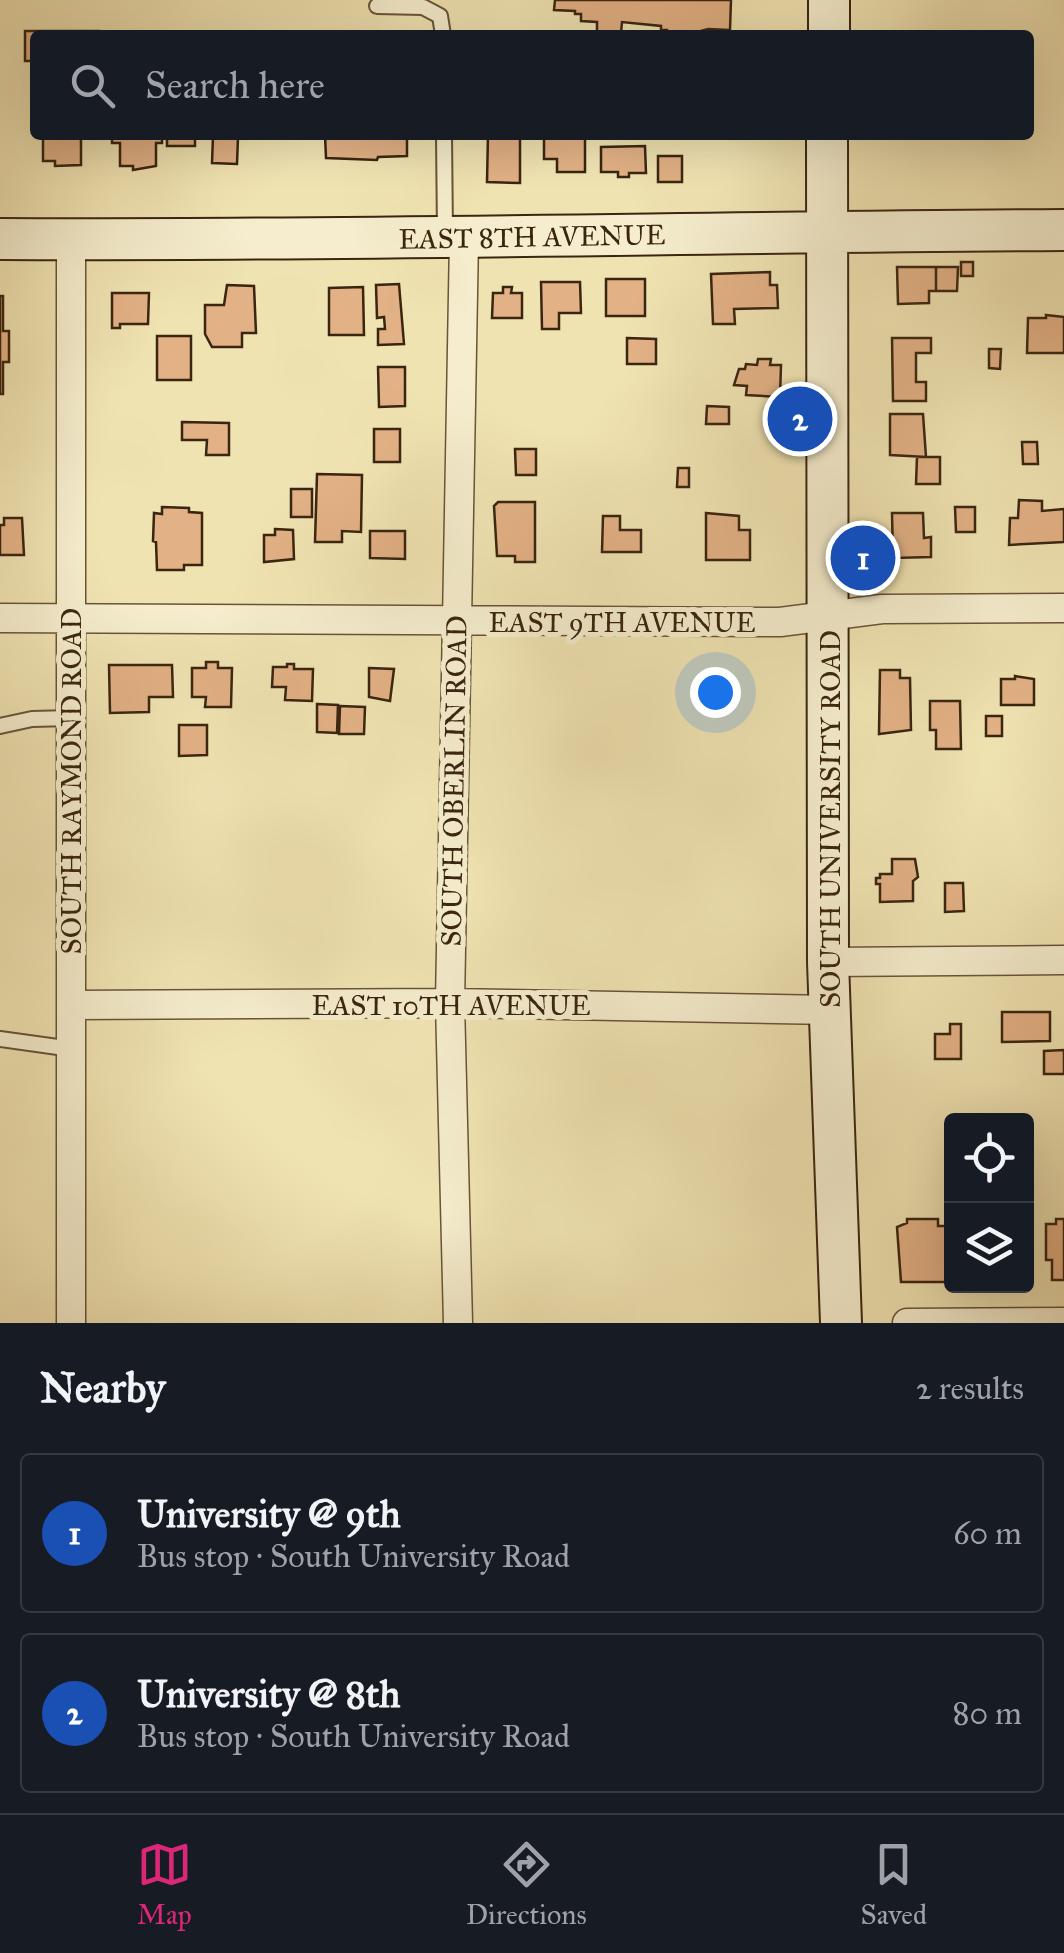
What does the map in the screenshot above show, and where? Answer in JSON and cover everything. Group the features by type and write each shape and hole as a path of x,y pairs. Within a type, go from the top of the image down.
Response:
{"main road":[{"path":"829,30 830,0"},
{"name":"SOUTH UNIVERSITY ROAD","path":"827,140 828,962 841,1323"},
{"name":"EAST 8TH AVENUE","path":"0,239 454,239 1064,230"}],"street":[{"name":"SOUTH RAYMOND ROAD","path":"70,239 71,1323"},
{"name":"SOUTH OBERLIN ROAD","path":"454,239 457,622 450,1003 458,1323"},
{"name":"EAST 9TH AVENUE","path":"0,618 780,622 882,609 1064,608"},
{"path":"828,962 1064,960"},
{"name":"EAST 10TH AVENUE","path":"72,1005 450,1003 830,1010"},
{"path":"907,1323 1064,1322"}],"lane":[{"path":"377,6 423,7 440,16 442,30"},
{"path":"444,140 454,239"},
{"path":"0,726 32,719 71,718"},
{"path":"0,1039 72,1049"}],"building":[{"path":"555,0 731,0 730,30 661,30 661,26 622,22 621,30 597,30 597,22 581,21 581,14 575,11 554,10"},
{"path":"25,31 30,31 30,61 25,61"},
{"path":"43,140 81,140 81,165 55,166 55,161 43,161"},
{"path":"162,140 156,143 156,166 133,170 133,166 120,166 120,143 112,143"},
{"path":"167,140 195,140 195,146 167,146"},
{"path":"213,140 238,140 237,164 212,163"},
{"path":"325,140 407,140 407,156 377,160 326,158"},
{"path":"488,140 520,140 520,183 487,182"},
{"path":"544,140 585,140 585,172 557,172 557,159 544,159"},
{"path":"645,146 646,173 618,177 618,172 601,172 601,147"},
{"path":"658,156 682,156 682,182 658,182"},
{"path":"961,262 973,262 973,276 961,276"},
{"path":"897,267 936,267 936,291 929,291 929,303 898,304"},
{"path":"936,267 958,267 957,291 936,291"},
{"path":"770,272 770,285 777,285 778,308 734,309 735,324 713,324 711,274"},
{"path":"606,279 645,279 645,316 606,316"},
{"path":"541,282 580,282 581,313 559,313 559,329 542,329"},
{"path":"399,284 404,344 378,345 378,329 385,329 384,317 377,318 376,285"},
{"path":"227,285 254,286 256,333 242,333 242,347 212,347 205,334 205,305 224,305"},
{"path":"363,287 364,335 329,335 329,288"},
{"path":"503,287 512,287 511,293 522,293 522,318 492,318 493,293 503,293"},
{"path":"112,293 149,293 148,324 120,324 120,328 112,328"},
{"path":"0,296 3,331 9,331 9,362 3,362 3,394 0,394"},
{"path":"1064,317 1064,353 1027,353 1028,318"},
{"path":"157,336 191,336 191,380 157,380"},
{"path":"627,338 656,339 656,364 627,364"},
{"path":"892,338 931,338 931,353 916,353 916,382 926,382 926,401 893,401"},
{"path":"989,349 1001,349 1000,369 989,368"},
{"path":"758,359 771,359 770,365 781,365 780,397 746,395 747,386 734,385 739,369 745,369 746,364 757,365"},
{"path":"378,367 405,367 405,406 379,407"},
{"path":"707,406 729,407 729,424 706,424"},
{"path":"890,414 923,414 926,457 890,455"},
{"path":"182,422 229,423 229,455 206,455 207,440 182,440"},
{"path":"374,429 400,429 400,462 374,462"},
{"path":"1022,442 1037,442 1038,464 1023,464"},
{"path":"515,449 536,449 536,475 516,475"},
{"path":"917,457 940,457 940,484 916,484"},
{"path":"678,468 689,468 689,487 677,487"},
{"path":"317,474 362,475 361,532 342,531 342,542 315,542"},
{"path":"291,489 312,489 312,517 291,517"},
{"path":"1019,500 1042,501 1042,511 1064,509 1064,542 1009,545 1010,518 1018,518"},
{"path":"498,502 535,502 535,562 515,562 515,556 497,556 494,506"},
{"path":"162,507 189,508 189,512 202,513 202,565 157,570 154,513 162,514"},
{"path":"955,507 975,507 975,532 956,532"},
{"path":"706,513 739,516 739,530 750,530 750,560 706,560"},
{"path":"892,513 923,513 924,538 931,537 931,557 893,558"},
{"path":"603,516 620,516 620,530 641,530 641,552 602,552"},
{"path":"4,518 22,518 24,555 0,555 0,525 4,525"},
{"path":"275,529 293,530 294,559 264,562 264,535 275,535"},
{"path":"370,531 405,531 405,559 370,558"},
{"path":"206,662 218,662 218,668 232,668 231,707 205,707 206,697 192,697 192,668 206,668"},
{"path":"294,664 294,669 313,669 312,701 285,700 286,687 272,687 273,667"},
{"path":"109,665 172,665 173,697 149,697 149,712 110,713"},
{"path":"369,668 394,669 390,701 369,697"},
{"path":"880,670 900,670 900,678 910,678 911,730 879,734"},
{"path":"1001,679 1034,679 1034,705 1001,705"},
{"path":"930,701 960,701 961,749 936,749 936,730 930,730"},
{"path":"317,704 338,705 337,733 317,732"},
{"path":"340,706 365,707 364,734 339,734"},
{"path":"986,716 1002,716 1002,736 986,736"},
{"path":"179,725 207,725 207,755 179,756"},
{"path":"892,859 915,859 918,877 913,881 913,901 880,902 876,878 892,874"},
{"path":"945,883 963,883 964,911 945,912"},
{"path":"1002,1012 1050,1012 1050,1041 1002,1042"},
{"path":"950,1024 961,1024 961,1059 935,1059 935,1034 950,1034"},
{"path":"1064,1050 1064,1074 1044,1074 1044,1051"},
{"path":"907,1219 938,1219 938,1226 944,1226 944,1282 901,1282 897,1227 907,1223"},
{"path":"1056,1219 1064,1219 1064,1280 1052,1280 1052,1260 1046,1260 1046,1224 1056,1224"}],"place":[{"name":"University @ 8th","path":"800,419"},
{"name":"University @ 9th","path":"863,558"}]}
